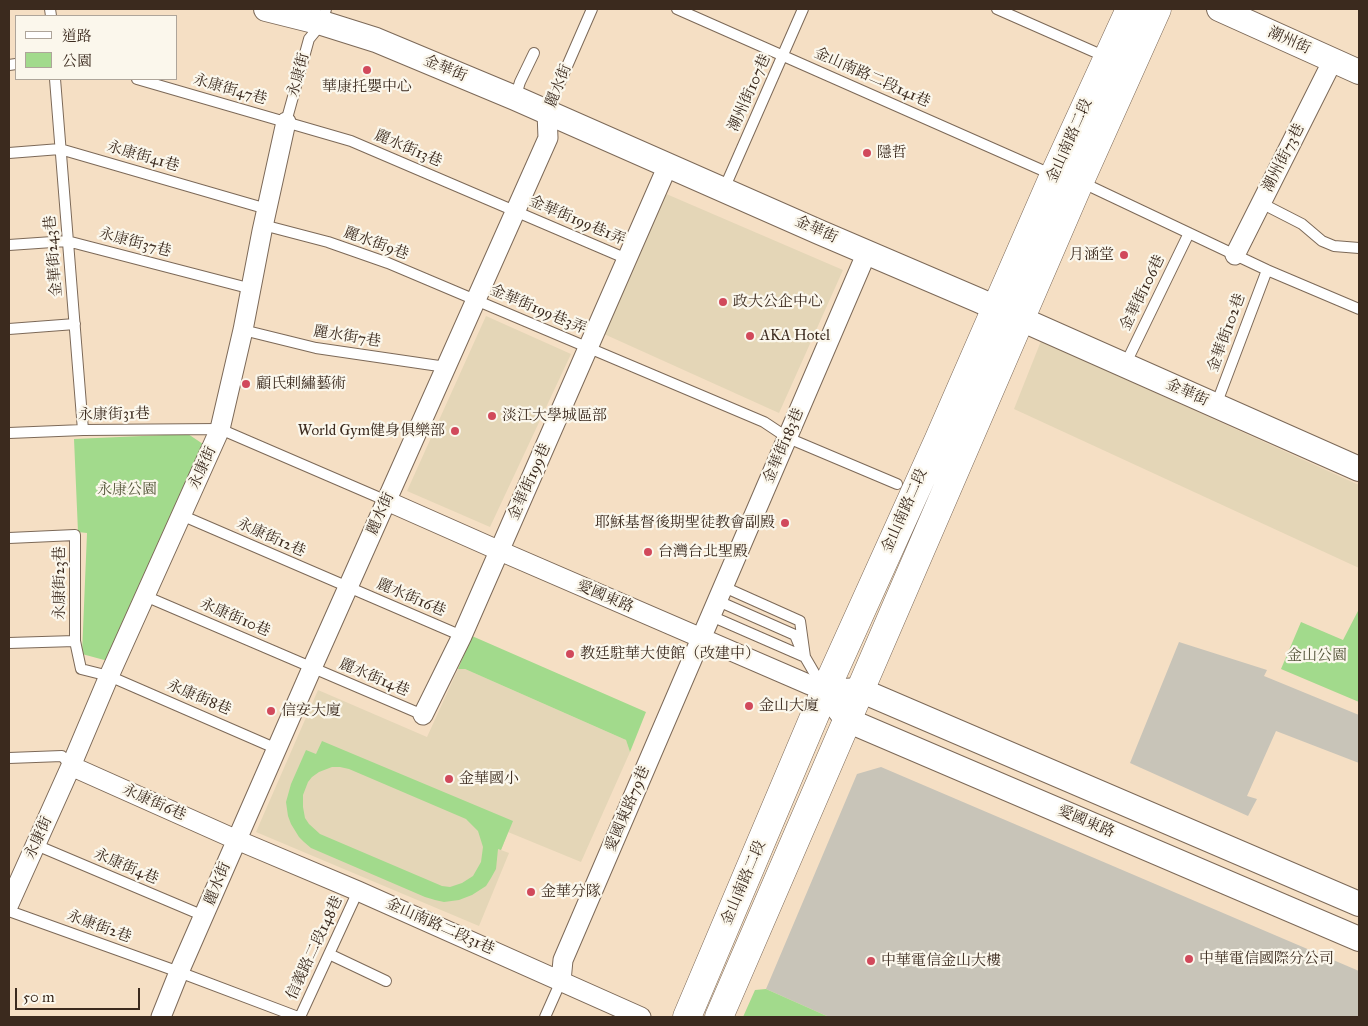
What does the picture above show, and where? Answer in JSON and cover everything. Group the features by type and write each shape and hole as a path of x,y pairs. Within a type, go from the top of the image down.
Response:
{"main road":[{"name":"金山南路二段","path":"719,1017 1021,319 1108,58 1130,9"},
{"name":"金山南路二段","path":"687,1017 825,691 996,308 1157,9"}],"street":[{"name":"金華街","path":"266,9 324,16 978,300 1359,469"},
{"name":"潮州街","path":"1219,9 1359,72"},
{"name":"潮州街73巷","path":"1235,255 1333,60"},
{"name":"麗水街","path":"161,1017 312,668 548,138 547,112"},
{"name":"永康街","path":"9,904 220,429 244,330 265,217 286,122"},
{"name":"金華街199巷","path":"423,715 462,636 500,551 668,165"},
{"name":"金華街183巷","path":"702,638 867,252"},
{"name":"愛國東路","path":"387,501 825,691 860,690 1359,904"},
{"name":"愛國東路79巷","path":"561,981 563,960 702,638"},
{"name":"愛國東路","path":"825,691 848,720 1359,938"},
{"name":"永康街6巷","path":"71,766 237,840"},
{"name":"金山南路二段31巷","path":"237,840 358,890 641,1017"}],"lane":[{"name":"麗水街","path":"547,112 592,9"},
{"name":"金山南路二段141巷","path":"677,9 1067,178 1267,270 1359,309"},
{"name":"潮州街107巷","path":"724,189 803,9"},
{"path":"997,9 1108,58"},
{"name":"永康街","path":"286,122 309,39 324,16"},
{"path":"515,98 520,82 534,53"},
{"name":"金華街243巷","path":"55,80 83,430"},
{"name":"永康街47巷","path":"140,80 286,122"},
{"name":"麗水街13巷","path":"286,122 352,141 515,210"},
{"name":"永康街41巷","path":"9,153 60,149 265,217"},
{"path":"1261,203 1302,224 1322,241 1334,246 1359,248"},
{"name":"金華街199巷1弄","path":"515,210 627,259"},
{"name":"麗水街9巷","path":"265,217 388,263 476,300"},
{"name":"金華街106巷","path":"1125,366 1189,233"},
{"name":"永康街37巷","path":"9,245 67,241 252,289"},
{"name":"金華街102巷","path":"1216,406 1267,270"},
{"name":"金華街199巷3弄","path":"476,300 764,422 788,438 897,484"},
{"path":"9,329 75,324"},
{"name":"麗水街7巷","path":"244,330 316,348 446,367"},
{"path":"220,429 387,501"},
{"name":"永康街31巷","path":"9,433 83,430 220,429"},
{"name":"永康街12巷","path":"181,515 348,588"},
{"name":"永康街23巷","path":"9,538 75,534 75,641 81,669 109,676"},
{"name":"麗水街16巷","path":"348,588 462,636"},
{"name":"永康街10巷","path":"145,596 312,668"},
{"path":"717,601 795,635 805,657 825,691"},
{"path":"717,601 800,621 805,657"},
{"path":"717,601 805,657"},
{"path":"9,643 75,641"},
{"name":"麗水街14巷","path":"312,668 423,715"},
{"name":"永康街8巷","path":"109,676 278,748"},
{"path":"9,758 62,756 71,766"},
{"name":"永康街4巷","path":"36,845 204,916"},
{"name":"信義路二段148巷","path":"299,1017 358,890"},
{"name":"永康街2巷","path":"9,911 299,1017"},
{"path":"329,954 386,980"},
{"path":"545,1017 561,981"}],"shaded area":[{"name":"政大公企中心","path":"664,193 843,270 779,413 604,334"},
{"name":"淡江大學城區部","path":"486,316 571,354 490,527 407,491"},
{"path":"1041,341 1359,485 1359,568 1014,409"},
{"path":"1179,642 1267,670 1264,676 1359,715 1359,763 1276,731 1247,796 1257,799 1248,816 1130,763"},
{"name":"金華國小","path":"458,669 465,669 626,740 630,752 581,862 508,832 501,850 509,853 479,926 256,832 318,690 427,737"},
{"path":"881,767 1359,971 1359,1017 829,1017 766,989 857,774"}],"green space":[{"name":"永康公園","path":"188,434 203,444 108,661 82,654 87,533 78,532 74,439"},
{"name":"金山公園","path":"1359,609 1359,702 1281,669 1301,622 1343,640"},
{"path":"472,636 646,712 630,752 626,740 465,669 458,669"},
{"path":"322,741 513,821 501,850 498,849 496,869 486,886 472,895 459,900 444,902 425,897 311,848 299,837 291,824 286,802 291,784 306,750 316,754","holes":["332,767 349,769 466,819 478,831 483,847 481,862 473,876 462,883 450,887 442,886 320,834 305,818 303,795 312,777"]},
{"path":"766,989 829,1017 743,1017 755,990"}],"place":[{"name":"華康托嬰中心","path":"367,70"},
{"name":"隱哲","path":"867,153"},
{"name":"月涵堂","path":"1124,255"},
{"name":"政大公企中心","path":"723,302"},
{"name":"AKA Hotel","path":"750,336"},
{"name":"顧氏剌繡藝術","path":"246,384"},
{"name":"淡江大學城區部","path":"492,416"},
{"name":"World Gym健身俱樂部","path":"455,431"},
{"name":"耶穌基督後期聖徒教會副殿","path":"785,523"},
{"name":"台灣台北聖殿","path":"648,552"},
{"name":"教廷駐華大使館（改建中）","path":"570,654"},
{"name":"金山大廈","path":"749,706"},
{"name":"信安大廈","path":"271,711"},
{"name":"金華國小","path":"449,779"},
{"name":"金華分隊","path":"531,892"},
{"name":"中華電信國際分公司","path":"1189,959"},
{"name":"中華電信金山大樓","path":"871,961"}]}
